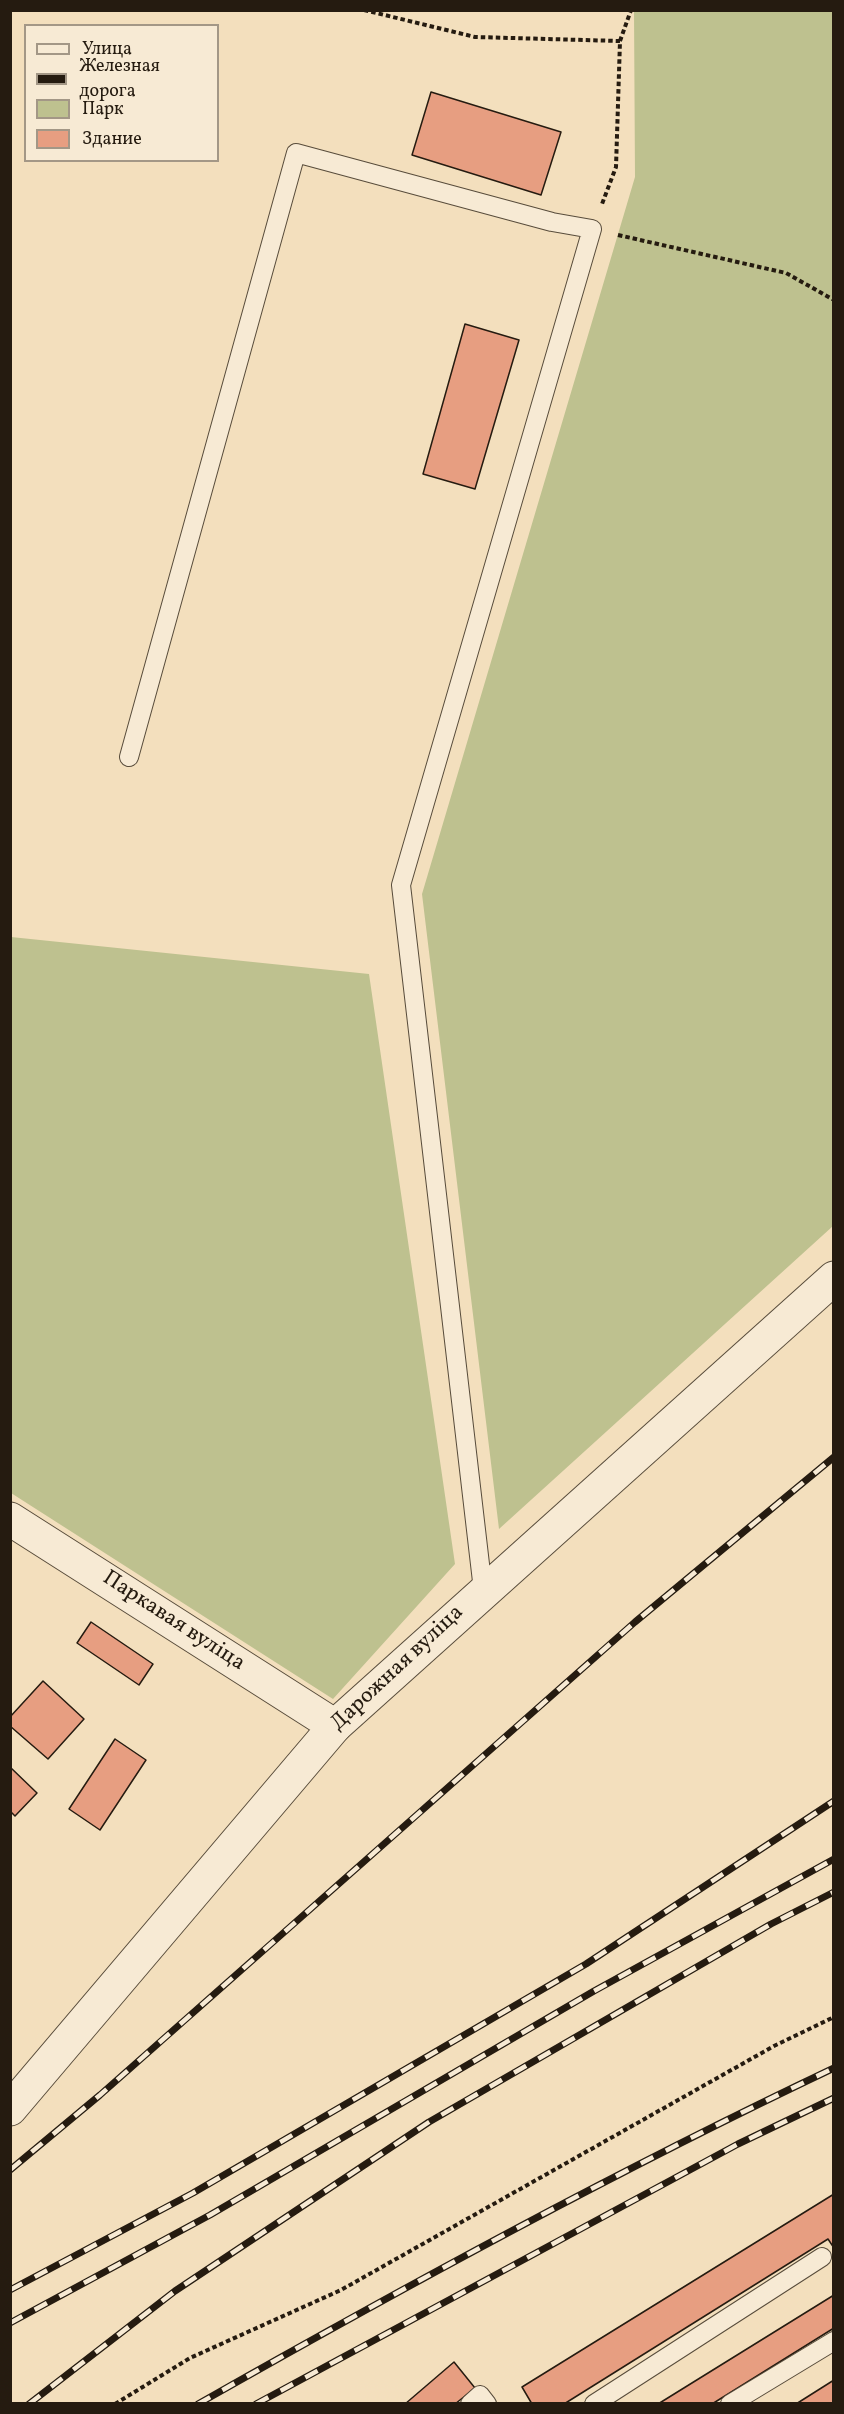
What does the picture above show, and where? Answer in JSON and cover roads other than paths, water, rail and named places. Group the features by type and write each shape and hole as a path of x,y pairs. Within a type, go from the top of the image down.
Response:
{"street":[{"name":"Дарожная вуліца","path":"10,2109 335,1726 483,1590 834,1278"},
{"name":"Паркавая вуліца","path":"10,1519 335,1726"}],"lane":[{"path":"129,757 296,153 552,222 592,229 401,885 483,1590"},
{"path":"594,2403 822,2258"},
{"path":"730,2403 834,2341"},
{"path":"470,2403 480,2395 487,2403"}],"railway":[{"path":"10,2170 100,2095 635,1622 834,1457"},
{"path":"10,2290 193,2193 586,1964 834,1801"},
{"path":"10,2323 210,2215 594,1991 834,1859"},
{"path":"29,2404 175,2291 429,2122 771,1924 834,1892"},
{"path":"198,2404 592,2188 834,2068"},
{"path":"256,2404 738,2144 834,2098"}]}
